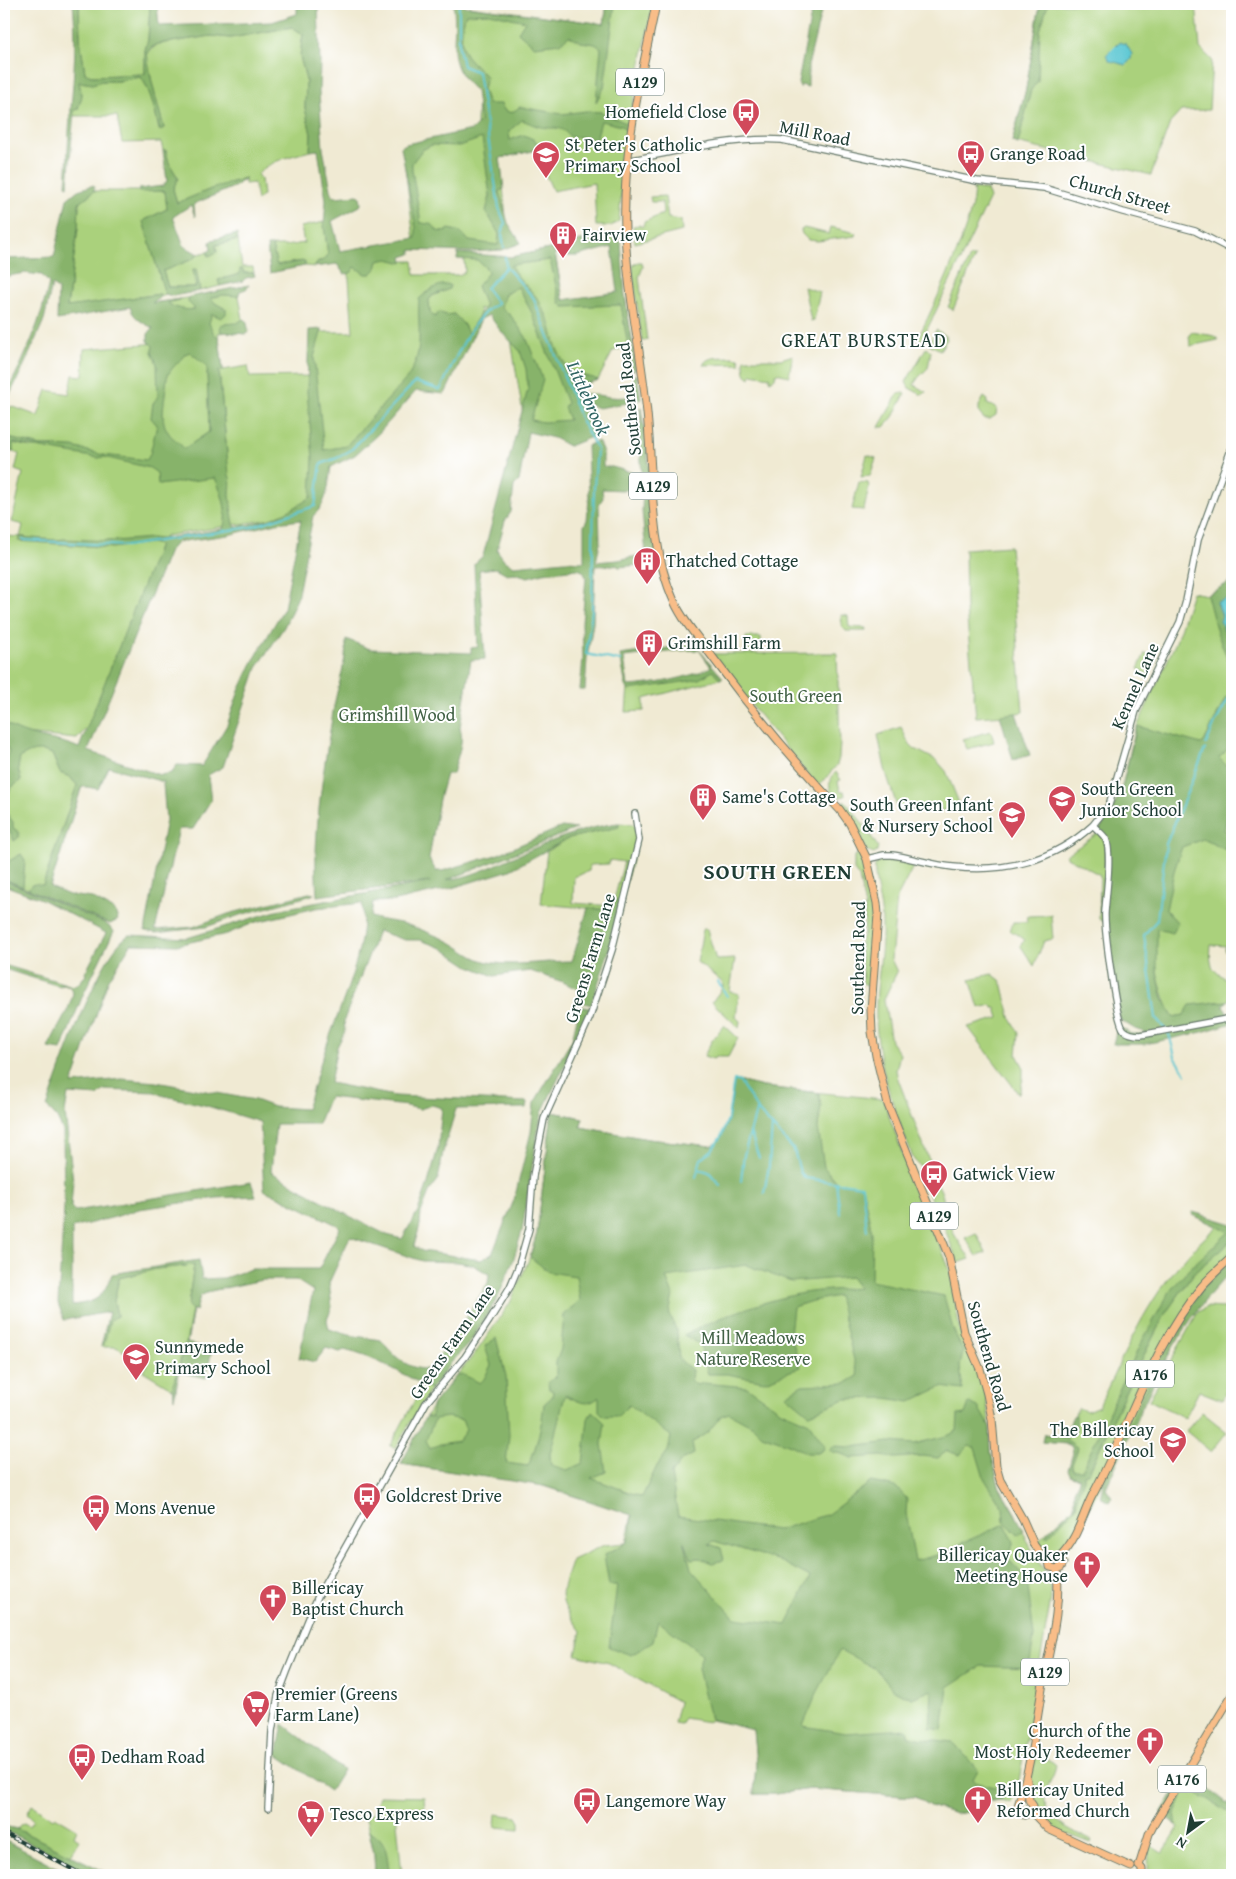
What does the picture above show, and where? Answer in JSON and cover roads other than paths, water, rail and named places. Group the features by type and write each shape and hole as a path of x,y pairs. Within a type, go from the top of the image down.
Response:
{"main road":[{"name":"Southend Road","path":"656,4 633,119 627,161 625,206 627,263 645,390 658,537 669,587 674,602 688,625 754,714 840,810 850,824 867,859 878,914 871,1010 872,1032 888,1105 949,1257 964,1332 980,1369 988,1394 996,1466 1000,1480 1023,1520 1034,1545 1042,1556 1048,1560"},
{"name":"A176","path":"1060,1556 1069,1547 1077,1532 1169,1335 1203,1286 1232,1257"},
{"path":"1048,1560 1054,1555 1060,1556"},
{"name":"A129","path":"1057,1570 1063,1563 1060,1556"},
{"name":"A129","path":"1048,1560 1050,1567 1057,1570"},
{"name":"A129","path":"1032,1812 1024,1815 1018,1806 1027,1774 1055,1626 1059,1593 1057,1570"},
{"name":"A176","path":"1139,1866 1153,1826 1232,1695"},
{"name":"A129","path":"1027,1774 1029,1800 1034,1806 1032,1812"},
{"path":"1019,1802 1025,1799 1029,1800"},
{"name":"A129","path":"1032,1812 1048,1830 1130,1871"},
{"path":"1130,1871 1139,1866 1142,1869 1142,1875"}],"street":[{"name":"Mill Road","path":"627,161 704,146 764,139 806,145 996,184"},
{"name":"Church Street","path":"996,184 1044,188 1066,194 1123,212 1195,231 1232,250"},
{"name":"Kennel Lane","path":"867,859 892,855 952,867 983,869 1006,867 1040,858 1061,848 1093,825 1109,805 1136,711 1180,622 1201,531 1232,447"},
{"name":"Greens Farm Lane","path":"268,1808 272,1731 278,1696 318,1596 426,1403 464,1357 489,1321 510,1287 518,1268 530,1229 533,1176 544,1119 590,1017 612,950 639,840 635,814"},
{"path":"1093,825 1106,840 1105,915 1111,969 1123,1029 1131,1034 1142,1035 1232,1018"}],"water":[{"path":"1119,42 1126,44 1132,54 1131,59 1126,65 1110,61 1106,55"},
{"path":"1232,597 1232,649 1220,621 1222,616 1217,602"}],"waterway":[{"name":"Littlebrook","path":"459,4 459,48 463,66 478,72 499,208 505,223 502,234 504,247"},
{"name":"Littlebrook","path":"505,257 506,267 533,297 581,420 597,449 594,487 592,610 586,654 621,661"},
{"path":"23,540 126,546 251,527 315,506 321,464 351,450 415,382 440,390 464,341 472,329 489,309 498,304 486,288 506,267"},
{"path":"1206,744 1215,723 1232,693"},
{"path":"1186,1074 1175,1057 1169,1034 1156,1018 1144,935 1157,920 1166,844 1205,749"},
{"path":"718,982 727,996"},
{"path":"696,1177 701,1159 712,1150 722,1135 728,1118 734,1080 740,1082 759,1112 794,1150 800,1172 805,1178 862,1186 867,1231"},
{"path":"741,1181 744,1155 757,1108"},
{"path":"764,1193 769,1166 772,1126"},
{"path":"750,1132 759,1158"},
{"path":"699,1169 709,1172 720,1185"},
{"path":"836,1183 840,1213"}],"railway":[{"path":"4,1833 83,1875"}],"place":[{"name":"Homefield Close","path":"746,136"},
{"name":"Grange Road","path":"971,178"},
{"name":"St Peter's Catholic Primary School","path":"546,179"},
{"name":"Fairview","path":"563,259"},
{"name":"Thatched Cottage","path":"647,585"},
{"name":"Grimshill Farm","path":"649,667"},
{"name":"Same's Cottage","path":"703,821"},
{"name":"South Green Junior School","path":"1062,823"},
{"name":"South Green Infant & Nursery School","path":"1012,839"},
{"name":"Gatwick View","path":"934,1198"},
{"name":"Sunnymede Primary School","path":"136,1381"},
{"name":"The Billericay School","path":"1173,1464"},
{"name":"Goldcrest Drive","path":"367,1520"},
{"name":"Mons Avenue","path":"96,1532"},
{"name":"Billericay Quaker Meeting House","path":"1087,1589"},
{"name":"Billericay Baptist Church","path":"273,1622"},
{"name":"Premier (Greens Farm Lane)","path":"256,1728"},
{"name":"Church of the Most Holy Redeemer","path":"1150,1765"},
{"name":"Dedham Road","path":"82,1781"},
{"name":"Billericay United Reformed Church","path":"978,1824"},
{"name":"Langemore Way","path":"587,1825"},
{"name":"Tesco Express","path":"311,1838"}],"district":[{"name":"GREAT BURSTEAD","path":"864,340"},
{"name":"SOUTH GREEN","path":"778,871"}],"park label":[{"name":"South Green","path":"796,696"},
{"name":"Grimshill Wood","path":"397,715"},
{"name":"Mill Meadows Nature Reserve","path":"753,1348"}]}
